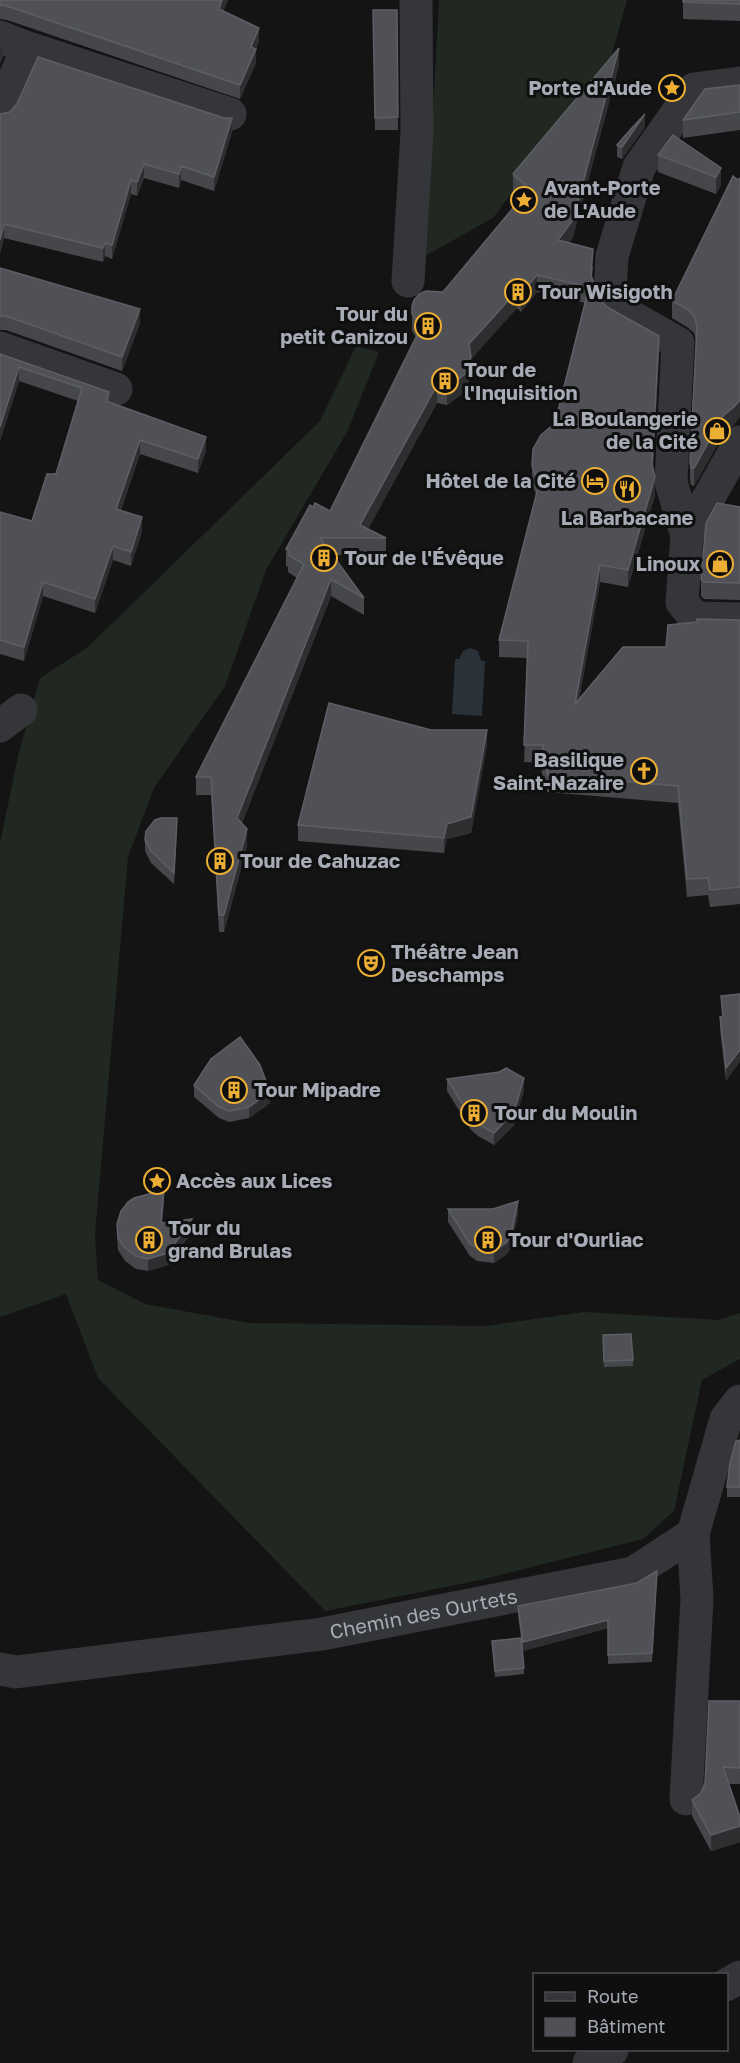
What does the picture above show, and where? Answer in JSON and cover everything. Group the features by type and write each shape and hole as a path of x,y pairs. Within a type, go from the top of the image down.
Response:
{"street":[{"path":"408,281 417,132 416,0"},
{"path":"0,110 14,42 230,114"},
{"path":"740,83 694,89 639,166 612,256 610,293 616,308 678,343 671,482 687,536 682,602 695,618 740,619"},
{"path":"0,348 116,389"},
{"path":"687,536 740,442"},
{"path":"686,1799 697,1599 693,1534 726,1419 740,1401"},
{"name":"Chemin des Ourtets","path":"0,1669 16,1672 322,1634 633,1573 693,1534"},
{"path":"589,2063 609,2051"}],"shaded area":[{"path":"439,0 627,0 604,83 493,218 425,256"},
{"path":"356,346 379,352 347,432 266,570 225,686 154,788 128,857 95,1234 98,1280 145,1304 249,1323 486,1326 584,1312 718,1320 740,1313 740,1359 702,1380 674,1511 643,1539 480,1580 325,1611 98,1378 66,1294 0,1317 0,843 18,756 40,678 88,647 320,421"},
{"path":"470,648 478,651 481,661 485,661 482,716 452,714 455,659 459,659 463,651"}],"building":[{"path":"0,0 222,0 219,9 259,28 251,47 256,49 240,85 0,5"},
{"path":"683,0 740,0 740,4 683,2"},
{"path":"373,10 397,10 398,117 375,118"},
{"path":"619,48 573,220 558,240 593,249 591,275 599,298 607,307 659,336 652,464 655,477 628,570 600,565 575,704 623,647 666,647 668,625 697,622 697,619 740,620 740,887 710,890 708,878 687,879 678,786 547,775 547,769 541,768 543,745 524,745 528,641 499,640 539,484 532,466 533,449 541,435 555,423 589,287 537,275 521,294 517,291 469,344 471,357 465,374 447,388 437,385 360,525 386,538 320,538 364,598 331,579 237,818 247,829 224,915 219,915 211,777 196,777 304,564 288,555 290,551 286,549 310,505 313,507 315,503 330,511 421,327 412,314 414,300 426,291 443,292 529,189 513,174"},
{"path":"38,57 224,118 232,118 214,177 181,166 179,174 144,164 137,182 131,180 112,245 105,243 103,248 4,224 0,240 0,114 10,112 17,104"},
{"path":"740,85 740,112 683,120 705,89"},
{"path":"645,114 622,147 617,145 630,130"},
{"path":"673,135 721,168 716,177 658,155"},
{"path":"733,176 738,180 740,178 740,400 724,415 694,468 691,468 697,326 694,316 687,309 672,301"},
{"path":"0,268 140,309 122,357 6,316 0,316"},
{"path":"0,354 109,392 106,401 206,437 198,459 140,440 116,509 142,517 131,552 113,546 95,599 43,582 24,647 0,640 0,512 32,521 47,474 56,474 82,388 19,367 0,427"},
{"path":"717,503 740,507 740,583 704,582 701,579 706,523"},
{"path":"329,703 431,730 487,730 471,817 447,824 444,838 298,825"},
{"path":"177,818 174,873 151,851 145,840 146,831 155,820"},
{"path":"740,994 740,1050 726,1068 720,1017 723,1016 721,996"},
{"name":"Tour Mipadre","path":"240,1037 260,1065 270,1092 249,1107 229,1111 219,1107 194,1085 211,1059"},
{"path":"506,1068 524,1078 514,1112 494,1133 471,1118 447,1079 499,1072"},
{"name":"Tour du grand Brulas","path":"164,1190 161,1223 192,1219 168,1253 148,1259 136,1256 125,1248 118,1238 117,1224 121,1211 134,1198"},
{"path":"518,1201 511,1236 506,1243 494,1251 477,1248 470,1244 448,1209 493,1209"},
{"path":"631,1334 633,1360 604,1361 603,1335"},
{"path":"740,1440 740,1487 727,1487 736,1441"},
{"path":"657,1571 652,1653 608,1655 608,1620 523,1642 518,1606 637,1583"},
{"path":"521,1638 524,1668 495,1671 492,1641"},
{"path":"709,1701 740,1701 740,1768 723,1767 740,1817 740,1826 711,1835 692,1800 701,1793 705,1783"}],"place":[{"name":"Porte d'Aude","path":"672,88"},
{"name":"Avant-Porte de L'Aude","path":"524,200"},
{"name":"Tour Wisigoth","path":"518,292"},
{"name":"Tour du petit Canizou","path":"428,326"},
{"name":"Tour de l'Inquisition","path":"445,381"},
{"name":"La Boulangerie de la Cité","path":"717,431"},
{"name":"Hôtel de la Cité","path":"595,481"},
{"name":"La Barbacane","path":"627,489"},
{"name":"Tour de l'Évêque","path":"324,558"},
{"name":"Linoux","path":"720,564"},
{"name":"Basilique Saint-Nazaire","path":"644,771"},
{"name":"Tour de Cahuzac","path":"220,861"},
{"name":"Théâtre Jean Deschamps","path":"371,963"},
{"name":"Tour Mipadre","path":"234,1090"},
{"name":"Tour du Moulin","path":"474,1113"},
{"name":"Accès aux Lices","path":"157,1181"},
{"name":"Tour du grand Brulas","path":"149,1240"},
{"name":"Tour d'Ourliac","path":"488,1240"}]}
